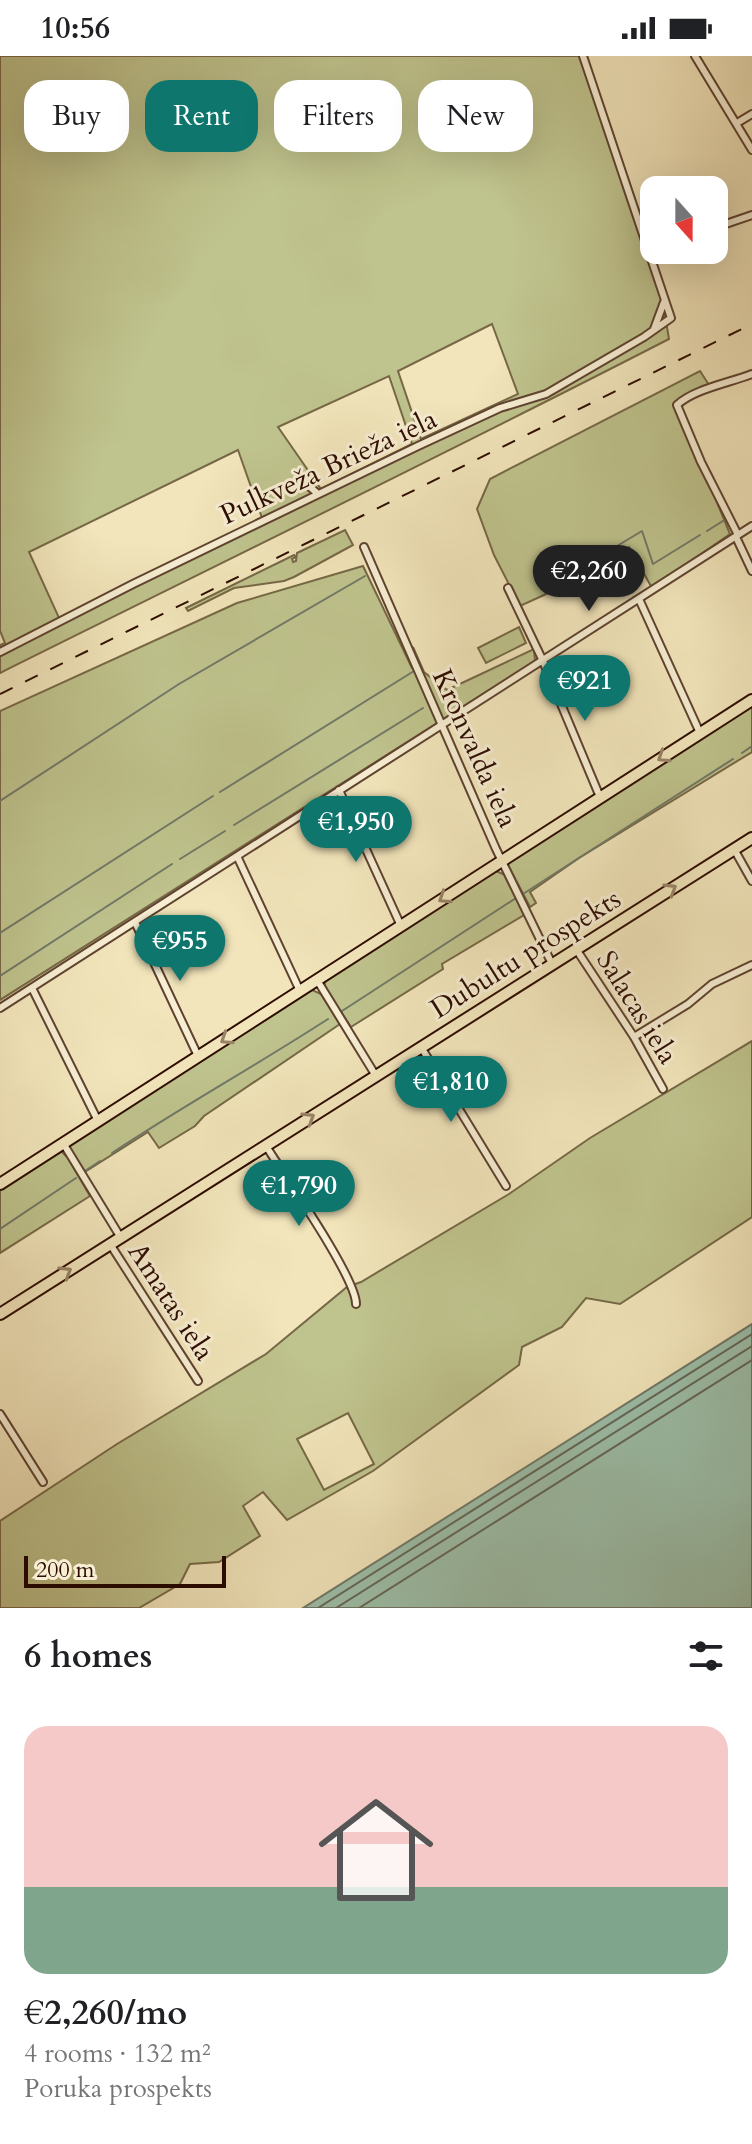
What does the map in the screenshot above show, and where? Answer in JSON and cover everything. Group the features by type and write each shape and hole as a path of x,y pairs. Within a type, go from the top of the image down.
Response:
{"main road":[{"path":"0,1184 752,700"},
{"name":"Dubultu prospekts","path":"0,1314 752,838"}],"street":[{"path":"583,56 640,216"},
{"path":"698,57 752,150"},
{"path":"737,123 752,114"},
{"path":"728,223 752,215"},
{"path":"654,329 665,299 656,264"},
{"name":"Pulkveža Brieža iela","path":"0,652 318,494 500,408 546,394 671,318 665,299"},
{"path":"752,374 685,397 677,405 752,571"},
{"path":"301,479 318,494"},
{"path":"0,1008 752,526"},
{"name":"Kronvalda iela","path":"364,547 502,861 552,964"},
{"path":"508,588 543,661 600,797"},
{"path":"639,599 700,733"},
{"path":"339,790 401,926"},
{"path":"734,849 752,881"},
{"path":"237,856 300,991"},
{"path":"135,922 198,1056"},
{"name":"Salacas iela","path":"576,949 634,1037 663,1089"},
{"path":"634,1037 688,1004 712,984 752,965"},
{"path":"317,980 376,1076"},
{"path":"32,988 98,1121"},
{"path":"421,1047 506,1186"},
{"name":"Amatas iela","path":"63,1143 121,1238"},
{"path":"266,1146 333,1253 356,1295 356,1304"},
{"name":"Amatas iela","path":"110,1244 198,1381"},
{"path":"0,1414 43,1482"}],"shaded area":[{"path":"0,56 579,56 640,231 640,264 652,264 661,291 669,339 0,673 0,645 5,643 0,631","holes":["492,324 518,394 421,439 398,371","389,376 412,444 321,489 278,427","238,450 262,518 59,618 29,552"]},
{"path":"700,371 711,388 677,405 730,534 652,588 629,547 520,606 494,555 477,509 490,479"},
{"path":"345,530 353,545 294,577 234,588 188,611 186,608 294,555 293,562 296,561 297,553"},
{"path":"363,566 412,668 420,668 413,647 424,672 447,690 534,649 535,661 0,1000 0,711 237,603"},
{"path":"519,627 526,643 486,663 478,648"},
{"path":"752,704 752,752 579,858 530,892 536,903 530,907 508,865 510,861"},
{"path":"494,870 505,875 524,915 442,964 443,969 351,1027 326,990 324,980"},
{"path":"310,989 321,994 340,1024 159,1148 148,1132 83,1173 69,1143"},
{"path":"752,1041 752,1217 620,1304 586,1298 562,1327 522,1347 519,1365 373,1471 287,1520 263,1492 243,1506 260,1536 219,1562 190,1564 180,1584 139,1608 0,1608 0,1521 117,1444 266,1354 347,1287 361,1282 509,1194 590,1138","holes":["348,1413 374,1464 324,1490 297,1439"]},
{"path":"60,1150 90,1196 0,1253 0,1189"}],"water":[{"path":"752,1324 752,1608 303,1608"}],"waterway":[{"path":"707,531 726,519"},
{"path":"582,567 642,531 653,564 700,535"},
{"path":"0,801 179,684 365,576"},
{"path":"220,792 414,671"},
{"path":"234,825 423,708"},
{"path":"742,753 752,746"},
{"path":"523,894 733,759"},
{"path":"0,933 213,796"},
{"path":"180,859 225,831"},
{"path":"0,976 172,864"},
{"path":"342,1011 516,898"},
{"path":"112,1153 328,1019"},
{"path":"85,1171 100,1161"},
{"path":"0,1229 76,1178"}],"railway":[{"path":"0,694 752,324"}]}
